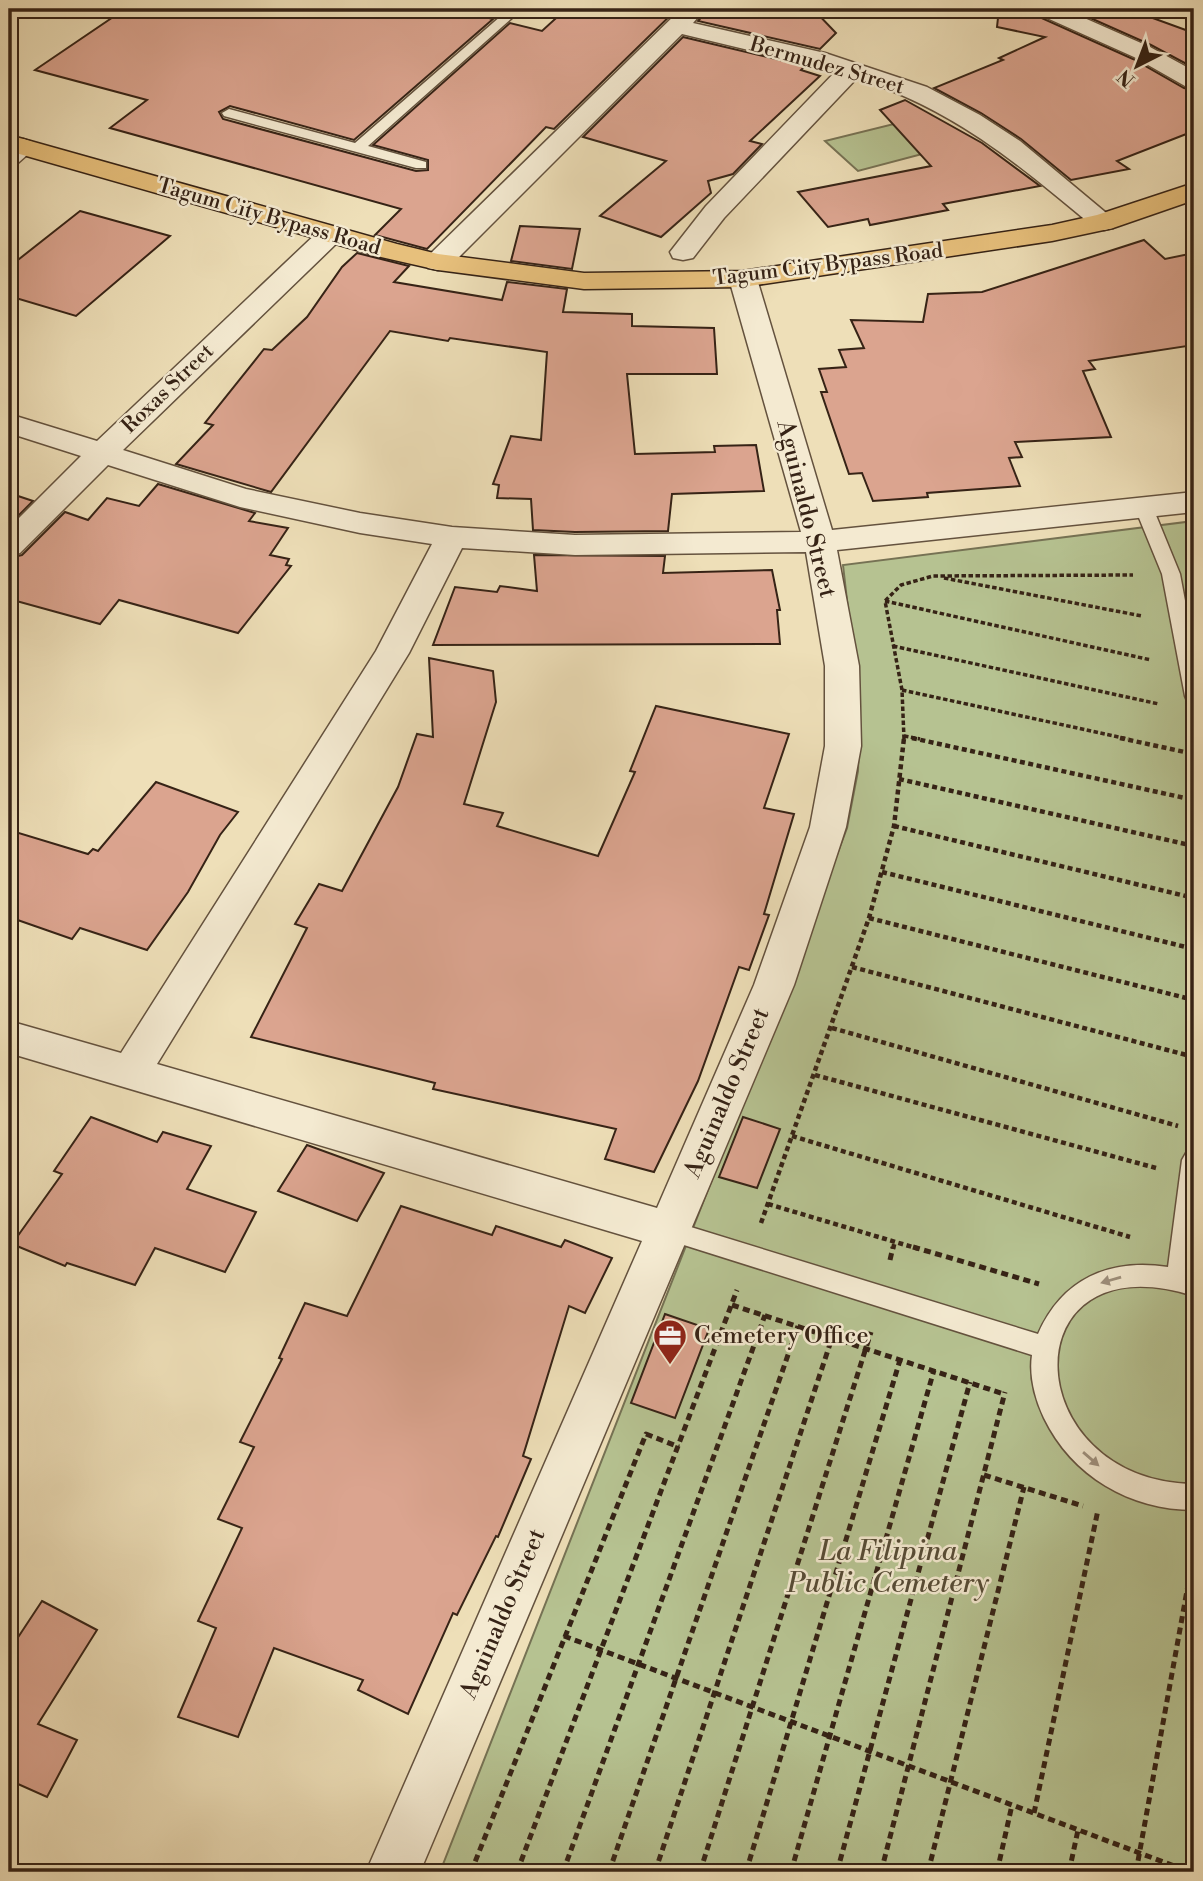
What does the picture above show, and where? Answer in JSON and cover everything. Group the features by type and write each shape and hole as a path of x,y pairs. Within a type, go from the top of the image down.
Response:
{"main road":[{"name":"Tagum City Bypass Road","path":"14,149 438,262 584,281 743,279 979,245 1104,222 1194,191"}],"street":[{"path":"1046,9 1142,52 1194,81"},
{"path":"438,262 686,17"},
{"name":"Bermudez Street","path":"686,17 904,86 951,108 999,137 1104,222"},
{"path":"683,252 715,212 852,69"},
{"name":"Roxas Street","path":"9,546 330,235"},
{"name":"Aguinaldo Street","path":"393,1872 774,985 828,827 843,746 842,666 820,542 743,279"},
{"path":"9,423 240,498 360,523 452,537 575,545 820,542 1194,502"},
{"path":"130,1073 392,653 452,537"},
{"path":"9,1037 668,1230"}],"lane":[{"path":"358,149 516,9"},
{"path":"229,113 421,165"},
{"path":"1144,508 1171,575 1194,696"},
{"path":"1193,1169 1181,1252 1186,1282 1140,1273 1106,1279 1077,1295 1055,1318 1044,1347 1044,1380 1054,1414 1076,1446 1106,1472 1142,1491 1181,1498 1194,1497"},
{"path":"668,1230 1044,1347"}],"path":[{"path":"886,601 901,585 933,576 1171,575"},
{"path":"933,576 1180,623"},
{"path":"517,1872 732,1305 869,918 894,826 904,736 902,690 886,601"},
{"path":"886,601 1187,668"},
{"path":"893,646 1167,705"},
{"path":"902,690 1194,754"},
{"path":"904,736 1194,800"},
{"path":"900,779 1194,846"},
{"path":"894,826 1194,898"},
{"path":"882,872 1194,949"},
{"path":"869,918 1194,1000"},
{"path":"852,967 1194,1057"},
{"path":"832,1028 1181,1127"},
{"path":"815,1075 1193,1169"},
{"path":"792,1136 1181,1252"},
{"path":"768,1204 1077,1295"},
{"path":"732,1305 1004,1394"},
{"path":"563,1872 765,1315"},
{"path":"609,1872 798,1326"},
{"path":"655,1872 832,1338"},
{"path":"881,1872 1018,1340"},
{"path":"700,1872 866,1349"},
{"path":"746,1872 900,1360"},
{"path":"791,1872 934,1370"},
{"path":"837,1872 970,1382"},
{"path":"471,1872 646,1434 679,1447"},
{"path":"928,1872 1024,1487"},
{"path":"1034,1814 1098,1510"},
{"path":"1136,1872 1194,1552"},
{"path":"564,1636 1190,1872"},
{"path":"997,1872 1012,1805"},
{"path":"1069,1872 1079,1829"}],"green space":[{"path":"926,116 960,144 858,171 825,141"},
{"name":"La Filipina Public Cemetery","path":"1194,521 1194,1872 440,1872 779,1009 847,828 858,771 860,715 843,565"}],"building":[{"path":"125,9 451,9 493,19 354,140 230,106 219,112 223,119 416,171 428,170 428,160 373,145 510,23 542,31 566,9 677,9 554,129 546,127 427,249 375,235 401,209 110,128 147,100 35,70"},
{"path":"708,9 813,9 836,33 820,49 698,21"},
{"path":"999,9 1032,9 1037,16 1133,59 1184,88 1194,90 1194,131 1117,161 1129,169 1071,180 1021,139 981,113 934,88 1003,60 999,58 1045,37 997,27"},
{"path":"1070,9 1128,9 1194,33 1194,68 1151,45"},
{"path":"683,37 805,66 801,70 820,76 750,141 762,144 733,174 708,181 711,193 661,237 600,216 666,161 583,137"},
{"path":"905,100 982,143 1040,186 943,204 948,210 870,225 868,219 828,227 798,192 931,166 880,110"},
{"path":"80,211 170,236 76,316 9,296 9,267"},
{"path":"520,226 580,229 572,269 511,261"},
{"path":"1144,240 1165,259 1194,253 1194,345 1089,361 1095,369 1083,371 1111,437 1015,442 1022,457 1009,458 1020,486 927,493 928,497 873,501 862,473 849,474 821,392 827,392 819,369 846,367 839,350 864,348 851,320 923,322 928,294 982,292"},
{"path":"357,253 409,266 394,282 502,300 507,282 567,289 563,312 632,314 632,326 714,328 717,374 627,374 635,454 715,452 714,446 756,445 764,491 672,494 668,531 533,530 531,499 497,498 499,485 493,484 511,436 541,440 547,352 450,338 448,341 390,331 271,492 176,464 213,425 205,423 264,349 272,350 307,317 342,267"},
{"path":"158,484 255,513 249,521 288,528 270,555 289,559 286,565 291,566 238,633 119,600 100,624 9,599 9,558 22,555 65,512 88,520 107,498 139,506"},
{"path":"9,493 33,501 9,525"},
{"path":"534,555 665,556 663,573 772,570 780,610 777,610 780,644 433,645 455,587 497,592 500,586 537,591"},
{"path":"429,658 493,671 496,702 464,804 503,813 497,826 598,856 635,772 630,771 656,706 789,734 764,808 794,814 764,914 769,915 749,970 739,967 698,1081 654,1172 605,1159 616,1129 433,1089 435,1083 251,1037 307,928 295,924 319,884 342,891 398,787 417,734 433,737"},
{"path":"156,782 238,812 220,835 188,892 147,950 80,928 72,939 9,917 9,830 88,854 93,849 98,851"},
{"path":"91,1117 157,1142 163,1132 211,1146 187,1189 256,1212 225,1272 155,1248 135,1285 67,1263 65,1266 12,1244 62,1174 54,1171"},
{"path":"743,1117 780,1129 757,1188 719,1177"},
{"path":"307,1145 384,1173 357,1221 278,1191"},
{"path":"401,1206 492,1235 496,1226 561,1247 565,1240 612,1258 585,1313 569,1306 523,1456 531,1459 498,1537 496,1536 457,1615 453,1613 408,1714 358,1690 363,1680 274,1648 238,1737 178,1717 216,1628 198,1621 242,1528 218,1519 254,1447 240,1442 282,1359 279,1358 305,1303 347,1316"},
{"name":"Cemetery Office","path":"665,1314 709,1329 675,1418 631,1403"},
{"path":"42,1601 97,1630 38,1724 77,1740 47,1797 9,1780 9,1651"}],"place":[{"name":"Cemetery Office","path":"670,1366"}]}
